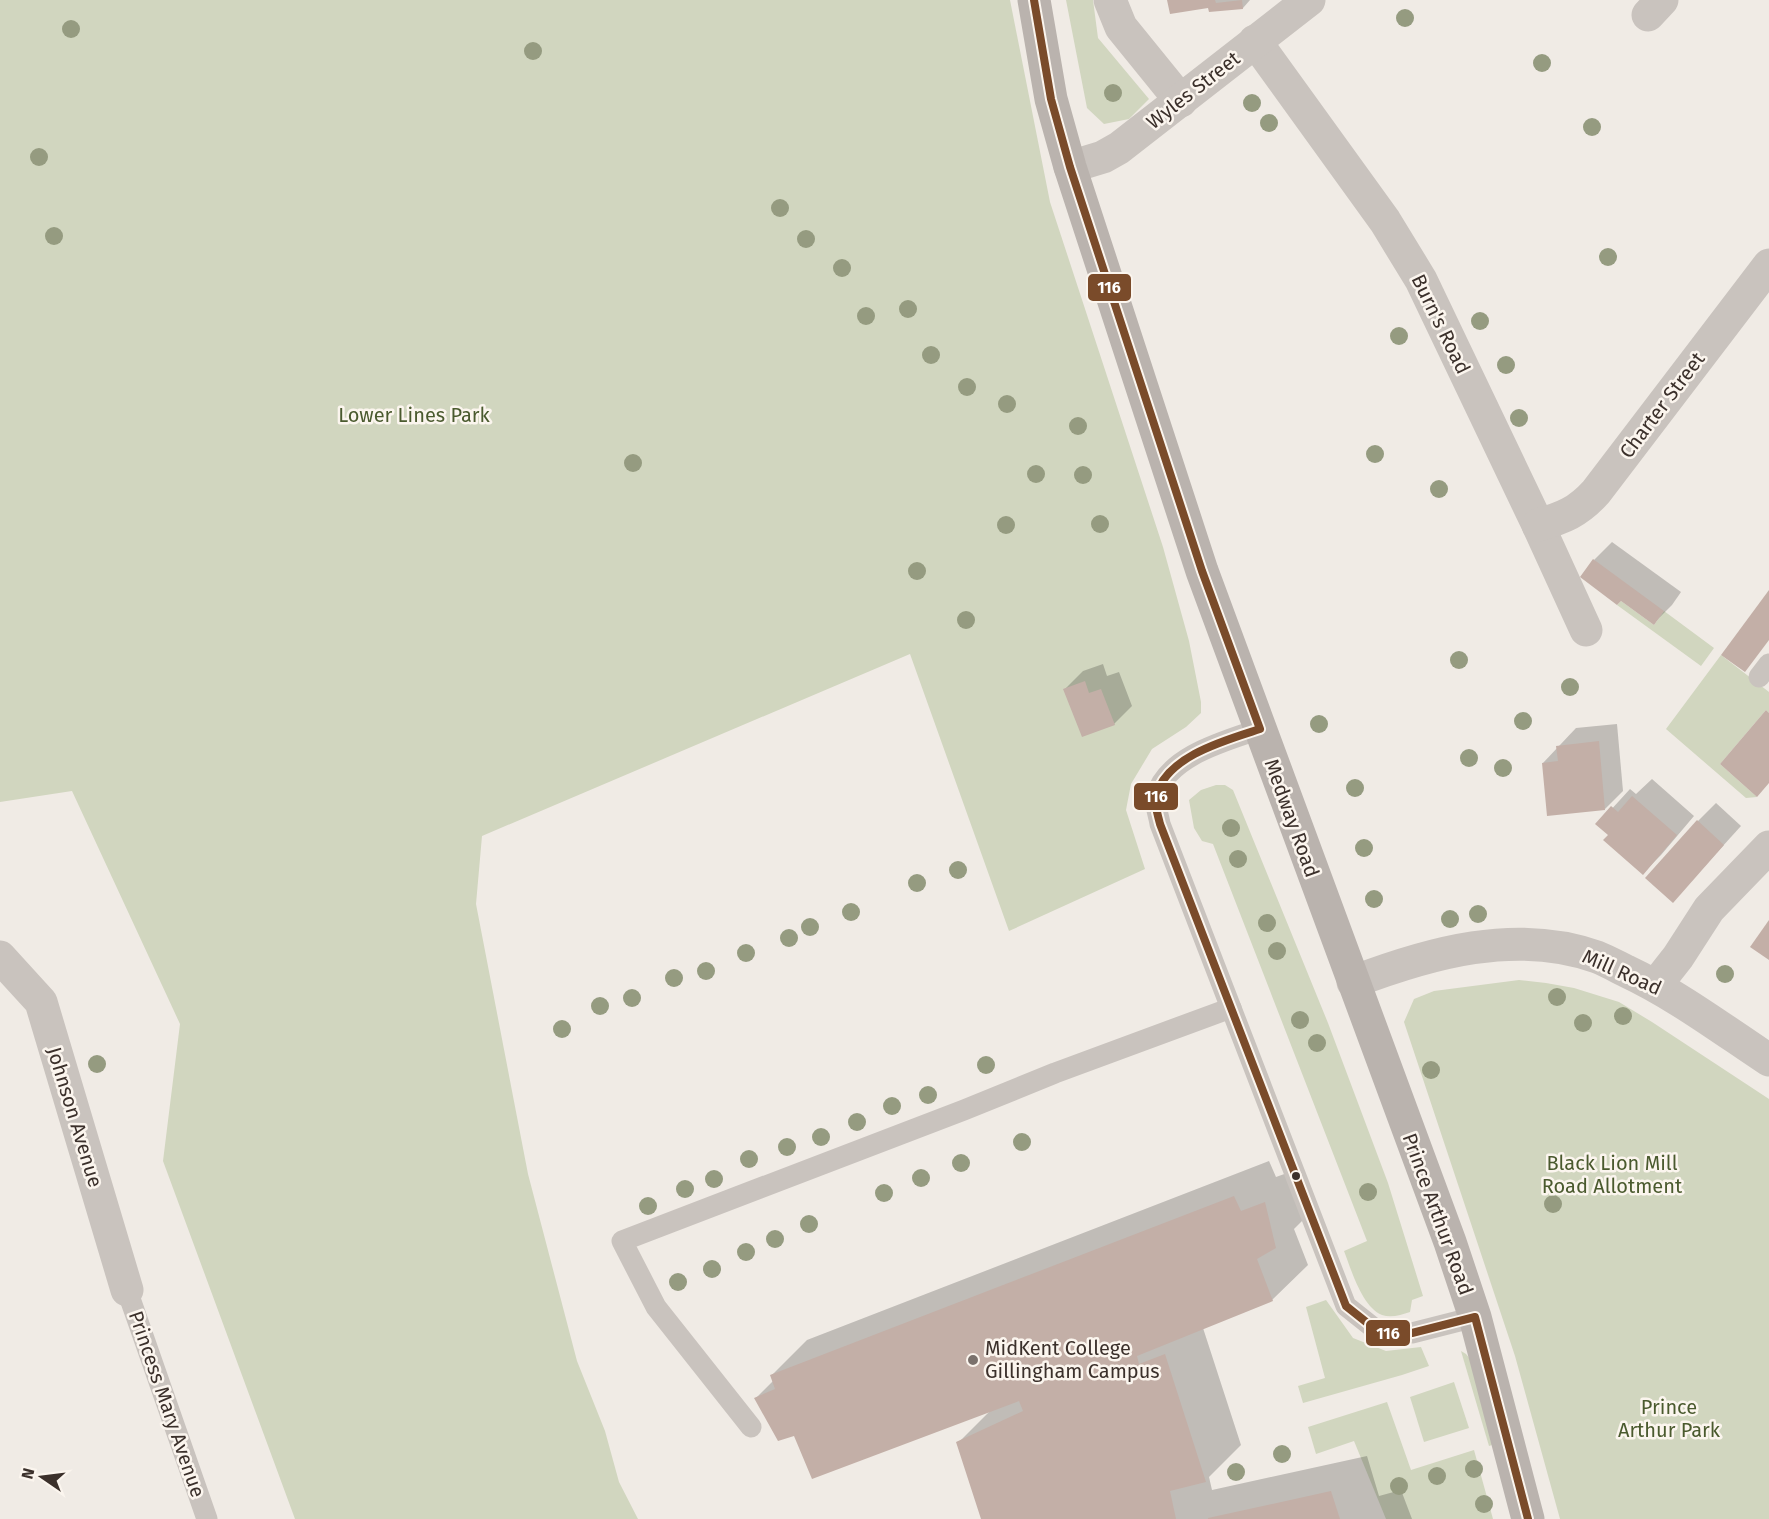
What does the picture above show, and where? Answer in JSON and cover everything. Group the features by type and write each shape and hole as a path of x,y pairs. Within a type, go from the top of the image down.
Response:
{"main road":[{"name":"Medway Road","path":"1034,0 1051,99 1070,167 1202,571 1353,982"},
{"name":"Prince Arthur Road","path":"1353,982 1450,1242 1474,1317 1528,1519"}],"street":[{"path":"1110,0 1120,27 1181,100"},
{"name":"Wyles Street","path":"1070,167 1103,157 1119,148 1309,0"},
{"name":"Burn's Road","path":"1255,41 1385,221 1420,280 1586,630"},
{"name":"Charter Street","path":"1538,525 1577,510 1596,492 1769,265"},
{"path":"1656,985 1678,957 1708,909 1769,847"},
{"name":"Mill Road","path":"1353,982 1412,961 1474,947 1512,943 1565,949 1597,957 1656,985 1769,1060"},
{"name":"Johnson Avenue","path":"0,957 41,1002 127,1290"}],"lane":[{"path":"1260,729 1203,750 1180,764 1164,778 1155,798 1160,824 1346,1306 1380,1333 1412,1333 1474,1317"},
{"path":"751,1426 656,1307 622,1241 1055,1073 1231,1008"},
{"name":"Princess Mary Avenue","path":"127,1290 207,1519"}],"green space":[{"name":"Lower Lines Park","path":"0,0 1010,0 1050,202 1163,547 1189,641 1201,702 1201,713 1186,727 1152,749 1131,784 1126,810 1145,869 1009,931 910,654 482,836 476,904 528,1174 577,1361 605,1431 619,1482 638,1519 295,1519 163,1161 180,1024 72,791 0,802"},
{"path":"1066,0 1093,0 1098,38 1149,99 1129,119 1104,124 1087,108"},
{"path":"1621,601 1654,625 1664,611 1714,648 1701,666 1617,605"},
{"path":"1721,655 1769,692 1769,713 1766,710 1720,764 1757,797 1746,798 1666,729"},
{"path":"1216,785 1225,785 1233,790 1328,1023 1388,1183 1423,1296 1412,1300 1410,1312 1389,1316 1375,1311 1358,1287 1344,1251 1367,1241 1213,844 1202,841 1194,828 1189,800 1201,790"},
{"name":"Black Lion Mill Road Allotment","path":"1519,980 1574,988 1619,1002 1769,1099 1769,1519 1560,1519 1515,1356 1404,1022 1414,999 1434,991"},
{"path":"1326,1300 1353,1338 1386,1351 1421,1347 1429,1366 1303,1403 1298,1386 1325,1378 1306,1307"},
{"path":"1461,1351 1471,1360 1492,1445 1489,1446"},
{"path":"1454,1382 1469,1428 1424,1442 1410,1397"},
{"path":"1387,1402 1411,1470 1474,1450 1493,1519 1386,1519 1354,1441 1316,1454 1308,1427"}],"building":[{"path":"1167,0 1215,0 1216,3 1242,0 1243,9 1209,12 1208,8 1170,14"},
{"path":"1593,559 1664,611 1654,625 1621,601 1617,605 1580,577"},
{"path":"1769,590 1769,640 1745,672 1721,655"},
{"path":"1085,681 1089,693 1101,689 1115,725 1082,737 1063,689"},
{"path":"1766,710 1769,713 1769,783 1757,797 1720,764"},
{"path":"1599,741 1605,810 1547,816 1542,763 1558,761 1556,746"},
{"path":"1632,796 1677,835 1643,875 1603,840 1608,835 1595,824 1611,806 1618,812"},
{"path":"1697,820 1724,845 1673,903 1645,878"},
{"path":"1769,920 1769,960 1750,947"},
{"name":"MidKent College Gillingham Campus","path":"1234,1196 1241,1211 1265,1202 1276,1248 1257,1259 1273,1301 1137,1356 1139,1364 1165,1354 1206,1482 1170,1491 1176,1519 981,1519 956,1442 1023,1411 1019,1401 812,1479 794,1436 778,1441 754,1398 775,1389 770,1375"},
{"path":"1331,1491 1340,1519 1208,1519 1208,1518"}],"transit line":[{"name":"116","path":"1034,0 1051,99 1070,167 1202,571 1260,729 1215,744 1184,760 1172,770 1162,782 1156,796 1160,824 1346,1306 1380,1333 1412,1333 1475,1317 1528,1519"}],"place":[{"name":"MidKent College Gillingham Campus","path":"973,1360"}],"park label":[{"name":"Prince Arthur Park","path":"1669,1418"}]}
